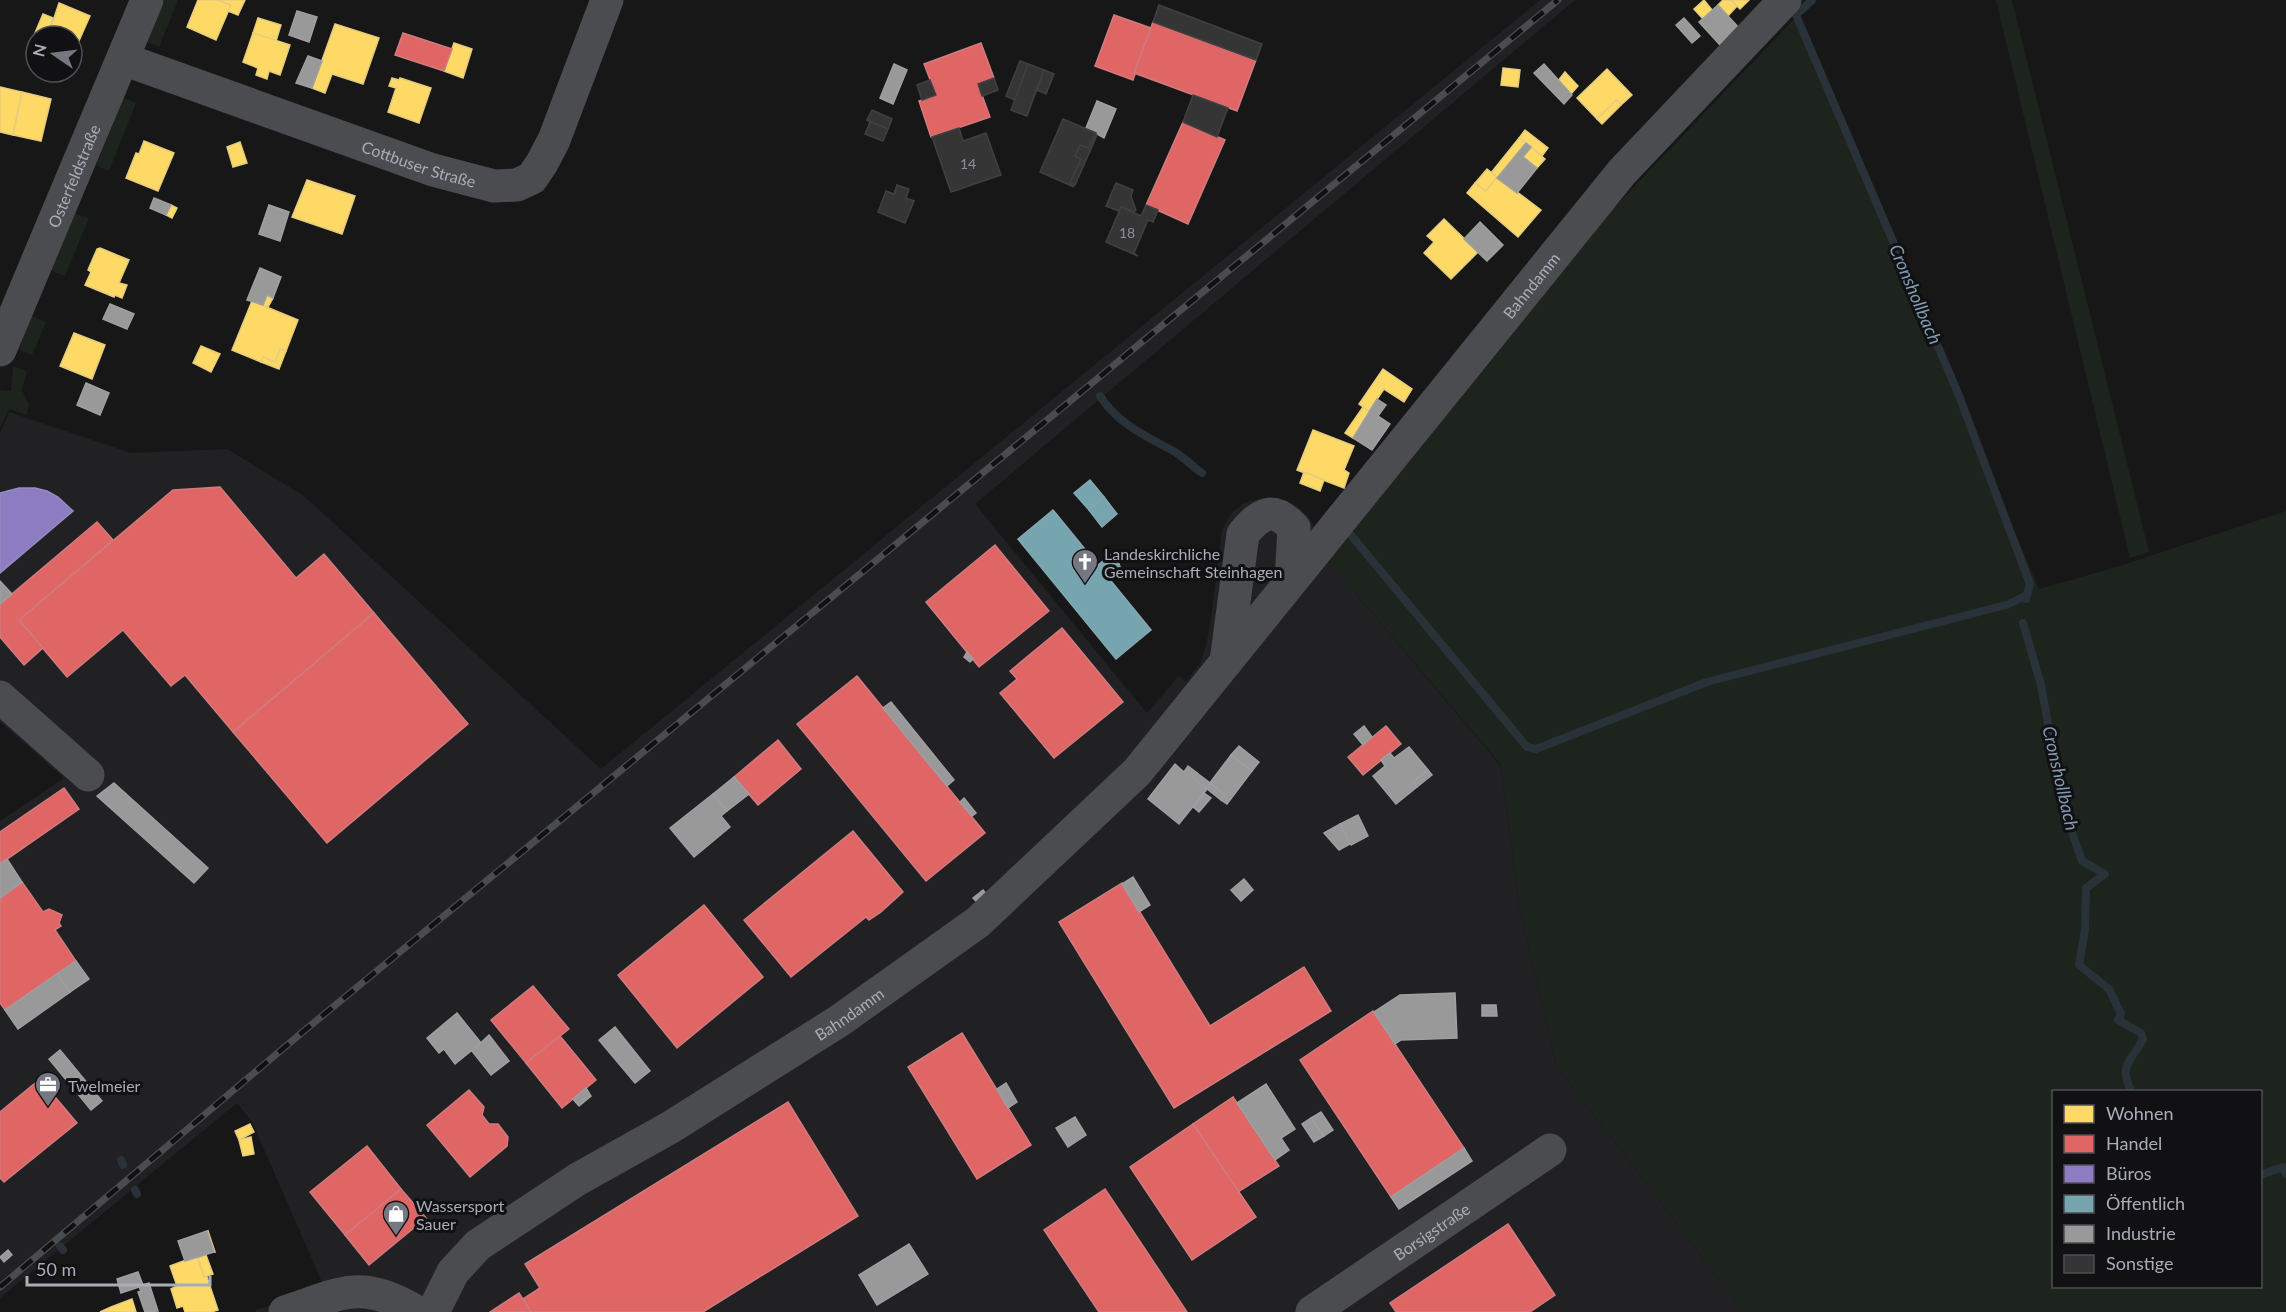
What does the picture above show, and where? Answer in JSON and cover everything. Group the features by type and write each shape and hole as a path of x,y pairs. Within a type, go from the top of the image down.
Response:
{"street":[{"name":"Osterfeldstraße","path":"0,350 147,0"},
{"name":"Cottbuser Straße","path":"123,59 433,170 494,186 517,185 532,178 554,140 607,0"},
{"name":"Bahndamm","path":"433,1312 453,1272 478,1245 578,1179 671,1126 839,1021 978,922 1137,772 1622,172 1785,0"},
{"path":"1226,662 1243,534 1257,518 1268,513 1282,516 1294,528 1291,580"},
{"path":"0,697 88,775"},
{"name":"Borsigstraße","path":"1312,1312 1550,1150"},
{"path":"285,1312 341,1293 360,1291 381,1293 417,1312"}],"shaded area":[{"path":"164,0 178,0 159,47 147,42"},
{"path":"1540,0 1575,0 975,504 1147,713 1179,676 1186,682 1200,663 1211,619 1222,531 1234,511 1245,503 1261,498 1281,500 1297,506 1310,519 1319,535 1326,558 1501,766 1519,905 1556,1065 1744,1312 256,1312 255,1310 325,1289 252,1122 237,1103 0,1298 0,821 64,778 0,722 0,433 9,412 131,453 227,449 304,496 601,769"},
{"path":"1996,0 2012,0 2149,552 2130,558"},
{"path":"1797,16 2039,589 2120,566 2286,511 2286,1312 1744,1312 1556,1065 1519,905 1501,765 1326,558 1570,254"},
{"path":"117,95 136,103 109,171 96,166 113,124 109,114"},
{"path":"71,212 89,218 65,276 47,269"},
{"path":"29,315 46,322 32,355 20,350"},
{"path":"13,366 27,371 22,390 29,405 26,415 9,409 0,428 0,390 11,391"}],"building: Wohnen":[{"path":"198,0 218,0 231,5 216,40 187,27"},
{"path":"218,0 245,0 238,15 228,11 231,5"},
{"path":"1704,0 1712,10 1703,19 1694,9"},
{"path":"1723,0 1731,0 1737,6 1728,16 1718,5"},
{"path":"1731,0 1749,0 1740,9"},
{"path":"59,3 90,16 84,30 84,24 52,24"},
{"path":"43,14 53,18 51,24 39,24"},
{"path":"258,18 281,25 276,41 253,33"},
{"path":"335,24 379,38 363,84 332,74 325,93 312,88"},
{"path":"253,33 290,45 280,75 269,71 267,79 256,75 258,68 243,62"},
{"path":"454,43 472,49 463,78 444,71"},
{"path":"1503,68 1520,70 1518,87 1501,85"},
{"path":"1607,69 1632,95 1621,105 1616,100 1597,119 1577,98"},
{"path":"1565,72 1578,86 1571,94 1558,81"},
{"path":"392,78 399,80 400,78 431,88 419,123 388,112 396,88 389,86"},
{"path":"0,87 22,92 13,135 0,132"},
{"path":"22,92 51,99 41,141 13,135"},
{"path":"1616,100 1621,105 1602,124 1597,119"},
{"path":"1525,130 1548,148 1542,156 1519,138"},
{"path":"1519,138 1526,143 1497,178 1491,173"},
{"path":"144,141 174,153 158,191 126,178 136,153 139,154"},
{"path":"240,142 247,163 233,167 227,147"},
{"path":"1531,147 1545,159 1537,168 1523,157"},
{"path":"1487,169 1497,177 1486,191 1475,183"},
{"path":"1497,177 1541,210 1518,237 1467,193 1475,183 1486,191"},
{"path":"307,180 355,196 342,234 292,217"},
{"path":"171,205 177,208 172,218 166,215"},
{"path":"1444,219 1478,252 1451,279 1424,253 1434,242 1427,236"},
{"path":"100,248 129,260 119,283 127,285 122,298 85,285 91,272 88,270 97,249"},
{"path":"267,295 273,298 268,307 263,305"},
{"path":"252,301 298,320 286,351 280,349 275,362 263,357 261,362 232,350"},
{"path":"74,333 105,345 92,379 60,366"},
{"path":"201,346 220,354 211,372 193,363"},
{"path":"280,349 286,351 279,369 261,362 263,357 275,362"},
{"path":"1383,369 1412,389 1404,402 1384,389 1369,411 1359,404"},
{"path":"1363,407 1371,412 1353,438 1345,433"},
{"path":"1313,430 1354,446 1344,470 1349,473 1344,488 1297,470"},
{"path":"1304,472 1324,480 1320,491 1300,483"},
{"path":"250,1124 254,1132 239,1140 235,1131"},
{"path":"251,1137 254,1154 243,1156 239,1140"},
{"path":"208,1231 215,1252 206,1233"},
{"path":"206,1255 213,1274 204,1277 198,1258"},
{"path":"197,1256 218,1310 185,1312 183,1306 177,1308 171,1289 177,1286 170,1266"},
{"path":"132,1299 136,1312 100,1312 111,1307"}],"building: Handel":[{"path":"1114,15 1151,28 1133,80 1095,66"},
{"path":"1153,22 1256,60 1237,111 1134,73"},
{"path":"403,33 452,49 444,71 395,55"},
{"path":"981,43 994,78 978,84 990,117 931,137 919,101 936,95 924,64"},
{"path":"1183,122 1225,140 1188,224 1146,205"},
{"path":"220,487 296,578 324,554 374,613 233,732 185,675 171,686 123,630 67,677 19,620 173,490"},
{"path":"97,522 113,540 19,620 43,648 24,665 0,637 0,604"},
{"path":"995,545 1049,611 979,667 926,602"},
{"path":"374,613 468,724 327,843 233,732"},
{"path":"1062,628 1123,702 1054,758 1000,693 1017,679 1010,671"},
{"path":"857,676 985,833 926,881 797,724"},
{"path":"1386,726 1401,744 1363,775 1348,757"},
{"path":"778,740 801,769 758,805 734,777"},
{"path":"64,788 79,809 0,864 0,832"},
{"path":"853,831 903,892 881,912 869,920 866,917 791,977 744,920"},
{"path":"22,882 43,912 49,909 62,915 59,923 61,926 55,930 76,961 5,1010 0,1003 0,898"},
{"path":"1122,883 1210,1026 1304,967 1331,1011 1174,1108 1059,922"},
{"path":"704,905 763,977 677,1048 618,975"},
{"path":"533,986 569,1029 526,1063 491,1020"},
{"path":"1373,1011 1464,1148 1391,1197 1300,1060"},
{"path":"962,1033 1031,1145 977,1179 908,1067"},
{"path":"560,1036 596,1080 562,1108 526,1063"},
{"path":"40,1079 77,1123 4,1182 0,1178 0,1112"},
{"path":"469,1090 484,1107 482,1115 489,1124 498,1124 508,1137 507,1146 470,1177 427,1125"},
{"path":"1233,1097 1279,1166 1238,1192 1193,1124"},
{"path":"788,1102 858,1216 703,1312 531,1312 523,1299 540,1288 525,1264"},
{"path":"1193,1124 1256,1217 1192,1260 1130,1167"},
{"path":"367,1146 401,1189 345,1235 310,1192"},
{"path":"401,1189 426,1218 369,1265 345,1235"},
{"path":"1105,1189 1187,1312 1099,1312 1044,1230"},
{"path":"1508,1224 1555,1295 1530,1312 1396,1312 1390,1303"},
{"path":"519,1293 531,1312 490,1312"}],"building: Büros":[{"path":"19,488 47,491 58,497 73,511 0,573 0,493"}],"building: Öffentlich":[{"path":"1090,480 1104,497 1089,510 1074,493"},
{"path":"1104,497 1117,514 1102,527 1089,510"},
{"name":"Landeskirchliche Gemeinschaft Steinhagen","path":"1053,510 1151,630 1116,659 1018,539"},
{"path":"1115,551 1121,570 1110,579 1098,565"}],"building: Industrie":[{"path":"1718,5 1739,28 1720,45 1699,22"},
{"path":"297,11 317,17 309,42 289,35"},
{"path":"1684,18 1700,36 1692,43 1676,25"},
{"path":"308,56 322,61 312,88 296,83"},
{"path":"894,64 907,70 893,104 880,98"},
{"path":"1544,64 1572,95 1564,104 1534,73"},
{"path":"1097,101 1116,109 1104,138 1086,128"},
{"path":"1526,143 1531,147 1523,157 1537,168 1517,193 1497,178"},
{"path":"154,198 171,205 166,215 150,208"},
{"path":"269,205 289,212 280,241 259,234"},
{"path":"1480,222 1503,245 1487,261 1464,239"},
{"path":"260,268 281,277 273,298 267,295 263,305 247,300"},
{"path":"110,304 134,314 127,329 103,319"},
{"path":"86,383 109,393 100,415 77,405"},
{"path":"1377,399 1386,405 1378,416 1390,424 1372,450 1353,438"},
{"path":"0,581 12,594 0,604"},
{"path":"967,652 973,659 970,662 964,657"},
{"path":"891,702 954,780 947,786 883,708"},
{"path":"1364,726 1372,737 1363,745 1354,734"},
{"path":"1239,746 1259,762 1252,771 1231,755"},
{"path":"1409,747 1428,770 1413,782 1417,787 1396,804 1373,776 1385,766 1381,760 1390,753 1394,758"},
{"path":"1231,755 1252,771 1227,804 1221,800 1225,795 1211,784 1206,788"},
{"path":"1175,764 1184,772 1188,766 1197,773 1193,778 1207,789 1179,824 1148,799"},
{"path":"1428,770 1432,775 1417,787 1413,782"},
{"path":"1197,773 1210,783 1206,788 1193,778"},
{"path":"734,777 749,794 727,811 713,794"},
{"path":"114,783 208,868 194,883 97,796"},
{"path":"1211,784 1225,795 1221,800 1207,789"},
{"path":"1204,793 1211,798 1199,812 1193,807"},
{"path":"713,794 727,811 721,816 730,827 694,857 670,828"},
{"path":"964,798 976,813 972,816 960,802"},
{"path":"1358,815 1368,836 1351,845 1340,824"},
{"path":"1340,824 1350,844 1339,850 1324,833"},
{"path":"7,859 22,882 0,898 0,864"},
{"path":"1133,877 1150,905 1139,912 1122,884"},
{"path":"1244,879 1253,890 1241,901 1231,890"},
{"path":"983,890 986,894 977,902 973,898"},
{"path":"76,961 89,979 70,992 57,974"},
{"path":"57,974 70,992 18,1029 5,1010"},
{"path":"1455,993 1457,1038 1401,1040 1395,1044 1374,1012 1400,995"},
{"path":"1482,1005 1496,1005 1497,1016 1482,1016"},
{"path":"457,1013 481,1043 455,1064 444,1049 439,1053 427,1038"},
{"path":"615,1027 650,1071 635,1083 599,1040"},
{"path":"489,1035 509,1061 491,1075 472,1051"},
{"path":"60,1050 102,1101 91,1110 49,1059"},
{"path":"1006,1083 1017,1102 1008,1108 997,1089"},
{"path":"1266,1084 1295,1129 1281,1138 1289,1150 1275,1160 1237,1103"},
{"path":"586,1088 591,1096 579,1106 573,1099"},
{"path":"1321,1112 1333,1130 1324,1136 1311,1118"},
{"path":"1075,1117 1086,1135 1068,1147 1056,1128"},
{"path":"1311,1118 1324,1136 1314,1142 1302,1124"},
{"path":"1464,1148 1472,1161 1399,1209 1391,1197"},
{"path":"207,1231 214,1252 185,1261 178,1241"},
{"path":"909,1244 928,1274 877,1305 859,1275"},
{"path":"8,1250 12,1255 4,1262 0,1257"},
{"path":"138,1272 143,1285 149,1283 158,1311 145,1312 138,1292 141,1291 139,1287 121,1293 117,1279"}],"building: Sonstige":[{"path":"1159,5 1262,44 1256,60 1153,22"},
{"path":"1020,61 1028,64 1015,100 1006,96"},
{"path":"1028,64 1044,70 1027,116 1011,110"},
{"path":"1044,70 1054,74 1046,94 1037,90"},
{"path":"994,78 998,90 982,96 978,84"},
{"path":"930,80 936,95 922,100 917,85"},
{"path":"1193,95 1228,108 1217,137 1183,122"},
{"path":"872,110 892,119 888,129 867,120"},
{"path":"1063,119 1096,133 1089,148 1080,145 1075,156 1081,159 1070,183 1074,187 1040,172"},
{"path":"870,122 888,129 883,141 865,134"},
{"path":"959,128 963,141 986,133 1001,175 951,192 932,137"},
{"path":"1095,134 1097,135 1075,185 1070,183 1081,159 1075,156 1080,145 1089,148"},
{"path":"1116,183 1133,190 1131,196 1136,210 1134,212 1121,207 1119,211 1106,206"},
{"path":"897,185 909,189 906,198 914,201 905,223 878,212 886,191 894,194"},
{"path":"1146,205 1158,210 1153,222 1148,220 1134,253 1138,256 1106,242 1121,207 1141,216"}],"waterway":[{"name":"Cronshollbach","path":"1812,0 1796,15 1958,393 2030,584 2026,599"},
{"path":"1100,396 1124,422 1179,454 1202,473"},
{"path":"1350,534 1527,747 1536,749 1707,682 2006,605"},
{"path":"2011,603 2027,595"},
{"name":"Cronshollbach","path":"2023,623 2041,685 2063,806 2082,861 2105,874 2086,888 2085,930 2079,965 2109,989 2121,1014 2118,1020 2141,1033 2143,1039 2126,1069 2131,1090"},
{"path":"121,1160 123,1165"},
{"name":"Cronshollbach","path":"2262,1174 2283,1167 2286,1174"},
{"path":"135,1190 137,1194"},
{"path":"60,1246 63,1250"}],"railway":[{"path":"0,1287 305,1030 1558,0"}],"place":[{"name":"Landeskirchliche Gemeinschaft Steinhagen","path":"1085,585"},
{"name":"Twelmeier","path":"48,1108"},
{"name":"Wassersport Sauer","path":"396,1237"}]}
